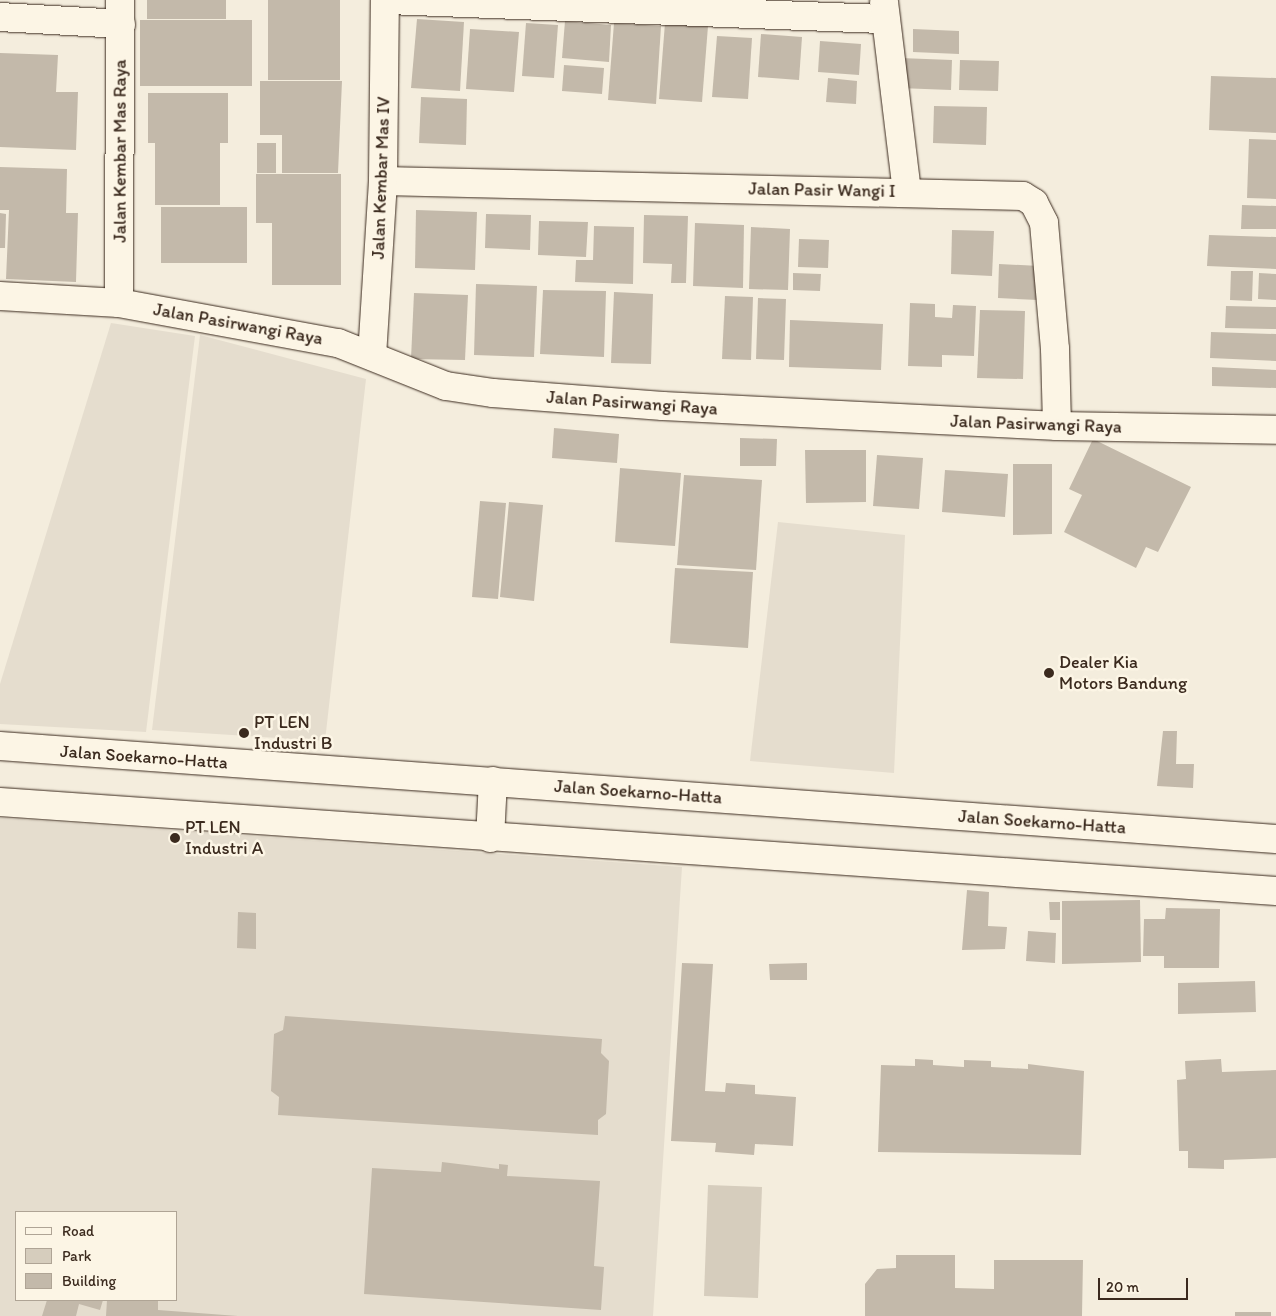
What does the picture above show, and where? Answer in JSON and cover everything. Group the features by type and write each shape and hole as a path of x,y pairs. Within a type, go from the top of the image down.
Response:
{"main road":[{"path":"386,0 885,10 906,191"},
{"name":"Jalan Kembar Mas IV","path":"372,356 383,181 386,0"},
{"path":"0,17 121,12"},
{"name":"Jalan Kembar Mas Raya","path":"119,303 121,12"},
{"name":"Jalan Pasir Wangi I","path":"383,181 906,191 1023,196 1034,203 1044,223 1055,348 1057,426"},
{"name":"Jalan Pasirwangi Raya","path":"0,296 119,303 338,343 446,386 493,393 1057,426 1276,430"},
{"name":"Jalan Soekarno-Hatta","path":"0,746 1276,839"},
{"path":"490,838 493,781"},
{"path":"0,802 490,838 1276,891"}],"shaded area":[{"path":"111,323 195,336 146,732 0,724 0,684"},
{"path":"200,335 366,379 325,741 152,730"},
{"path":"778,522 905,535 894,773 750,761"},
{"path":"0,818 682,867 653,1316 0,1316"}],"green space":[{"path":"708,1185 762,1187 758,1298 704,1296"}],"building":[{"path":"147,0 226,0 226,19 147,19"},
{"path":"268,0 340,0 340,80 268,80"},
{"path":"417,19 464,22 460,91 411,88"},
{"path":"140,20 252,20 252,86 140,86"},
{"path":"565,21 611,25 609,62 562,58"},
{"path":"526,23 558,25 554,78 522,76"},
{"path":"614,23 661,26 656,104 608,100"},
{"path":"665,23 708,26 702,102 659,99"},
{"path":"470,29 519,32 514,92 466,89"},
{"path":"913,29 959,31 959,54 913,52"},
{"path":"761,34 802,37 799,80 758,77"},
{"path":"717,36 752,38 748,99 712,97"},
{"path":"820,41 861,44 859,75 818,72"},
{"path":"0,53 58,55 56,92 78,92 76,150 0,147"},
{"path":"900,58 952,60 951,90 899,88"},
{"path":"960,60 999,61 998,91 959,90"},
{"path":"564,65 604,68 602,94 562,91"},
{"path":"1211,76 1276,78 1276,133 1209,130"},
{"path":"828,78 857,81 856,104 826,102"},
{"path":"260,81 342,81 338,173 282,173 282,135 260,135"},
{"path":"148,93 228,93 228,143 220,143 220,205 155,205 155,143 148,143"},
{"path":"421,97 467,99 466,145 419,143"},
{"path":"934,106 987,107 986,145 933,143"},
{"path":"1249,139 1276,140 1276,199 1247,198"},
{"path":"257,143 276,143 276,173 257,173"},
{"path":"0,167 67,169 66,213 78,213 76,282 6,279 9,210 0,210"},
{"path":"256,174 341,174 341,285 272,285 272,223 256,223"},
{"path":"1242,205 1276,206 1276,229 1241,229"},
{"path":"161,207 247,207 247,263 161,263"},
{"path":"416,210 477,212 475,270 415,268"},
{"path":"0,213 6,214 5,248 0,248"},
{"path":"486,214 531,215 530,250 485,248"},
{"path":"644,215 688,216 686,283 671,283 672,264 643,263"},
{"path":"539,221 588,222 586,257 538,255"},
{"path":"695,223 744,225 743,288 693,286"},
{"path":"594,226 634,227 633,284 575,282 576,260 593,260"},
{"path":"751,227 790,229 788,290 749,289"},
{"path":"952,230 994,231 992,276 951,274"},
{"path":"1209,235 1276,237 1276,269 1207,266"},
{"path":"799,239 829,240 828,268 798,267"},
{"path":"999,264 1039,266 1038,300 998,298"},
{"path":"1231,271 1253,271 1252,301 1230,300"},
{"path":"793,273 821,274 820,291 793,290"},
{"path":"1259,273 1276,274 1276,300 1258,299"},
{"path":"476,284 537,286 534,357 474,355"},
{"path":"543,290 606,291 604,357 540,354"},
{"path":"614,292 653,294 651,364 611,363"},
{"path":"414,293 468,295 465,360 411,359"},
{"path":"725,296 753,297 751,360 722,359"},
{"path":"758,298 786,299 784,360 756,359"},
{"path":"910,303 935,304 935,317 952,318 953,305 976,306 974,356 942,355 942,367 908,366"},
{"path":"1226,306 1276,307 1276,329 1225,328"},
{"path":"980,310 1025,311 1023,379 977,378"},
{"path":"790,320 883,324 881,370 789,367"},
{"path":"1211,332 1276,334 1276,361 1210,358"},
{"path":"1212,367 1276,370 1276,388 1212,386"},
{"path":"554,428 619,434 617,463 552,458"},
{"path":"740,438 777,439 776,466 740,466"},
{"path":"1093,439 1191,487 1158,552 1146,547 1136,568 1064,532 1082,495 1069,489"},
{"path":"805,450 866,450 866,502 806,503"},
{"path":"877,455 923,458 919,509 873,506"},
{"path":"1013,464 1052,464 1052,534 1013,535"},
{"path":"620,468 681,473 675,546 615,542"},
{"path":"945,470 1008,474 1005,517 942,512"},
{"path":"684,475 762,480 756,570 677,565"},
{"path":"480,501 506,503 498,599 472,597"},
{"path":"509,502 543,505 534,601 500,597"},
{"path":"675,568 753,572 748,648 670,643"},
{"path":"1163,731 1177,731 1176,764 1194,764 1193,788 1157,786"},
{"path":"967,890 989,892 988,926 1007,927 1005,949 962,950"},
{"path":"1140,900 1141,962 1062,964 1062,901"},
{"path":"1049,902 1060,902 1060,920 1050,920"},
{"path":"1166,908 1220,909 1219,968 1164,968 1164,956 1143,956 1144,919 1165,919"},
{"path":"238,912 256,913 256,949 237,948"},
{"path":"1028,931 1056,933 1055,963 1026,961"},
{"path":"682,963 713,964 705,1091 725,1092 726,1083 755,1085 755,1094 796,1097 793,1146 755,1144 754,1155 715,1152 716,1143 671,1141"},
{"path":"807,963 807,980 770,980 769,964"},
{"path":"1255,981 1256,1012 1178,1014 1178,983"},
{"path":"285,1016 602,1039 601,1053 609,1061 606,1114 598,1120 598,1135 278,1115 279,1097 271,1091 274,1034 283,1030"},
{"path":"915,1059 933,1060 933,1065 964,1067 964,1060 991,1061 991,1067 1028,1069 1028,1064 1084,1071 1081,1155 878,1152 881,1065 915,1066"},
{"path":"1221,1059 1222,1072 1276,1070 1276,1158 1224,1160 1224,1169 1188,1168 1188,1151 1179,1151 1177,1080 1186,1079 1185,1061"},
{"path":"442,1162 499,1169 499,1164 508,1165 507,1176 600,1181 594,1266 604,1267 601,1310 364,1294 372,1168 441,1172"},
{"path":"896,1255 955,1255 955,1288 994,1289 994,1260 1083,1260 1082,1316 865,1316 865,1284 877,1269 896,1268"},
{"path":"47,1301 103,1301 100,1310 79,1304 76,1316 42,1316"},
{"path":"107,1301 158,1301 158,1310 238,1316 106,1316"},
{"path":"1235,1312 1271,1312 1271,1316 1235,1316"}],"place":[{"name":"Dealer Kia Motors Bandung","path":"1049,673"},
{"name":"PT LEN Industri B","path":"244,733"},
{"name":"PT LEN Industri A","path":"175,838"}]}
